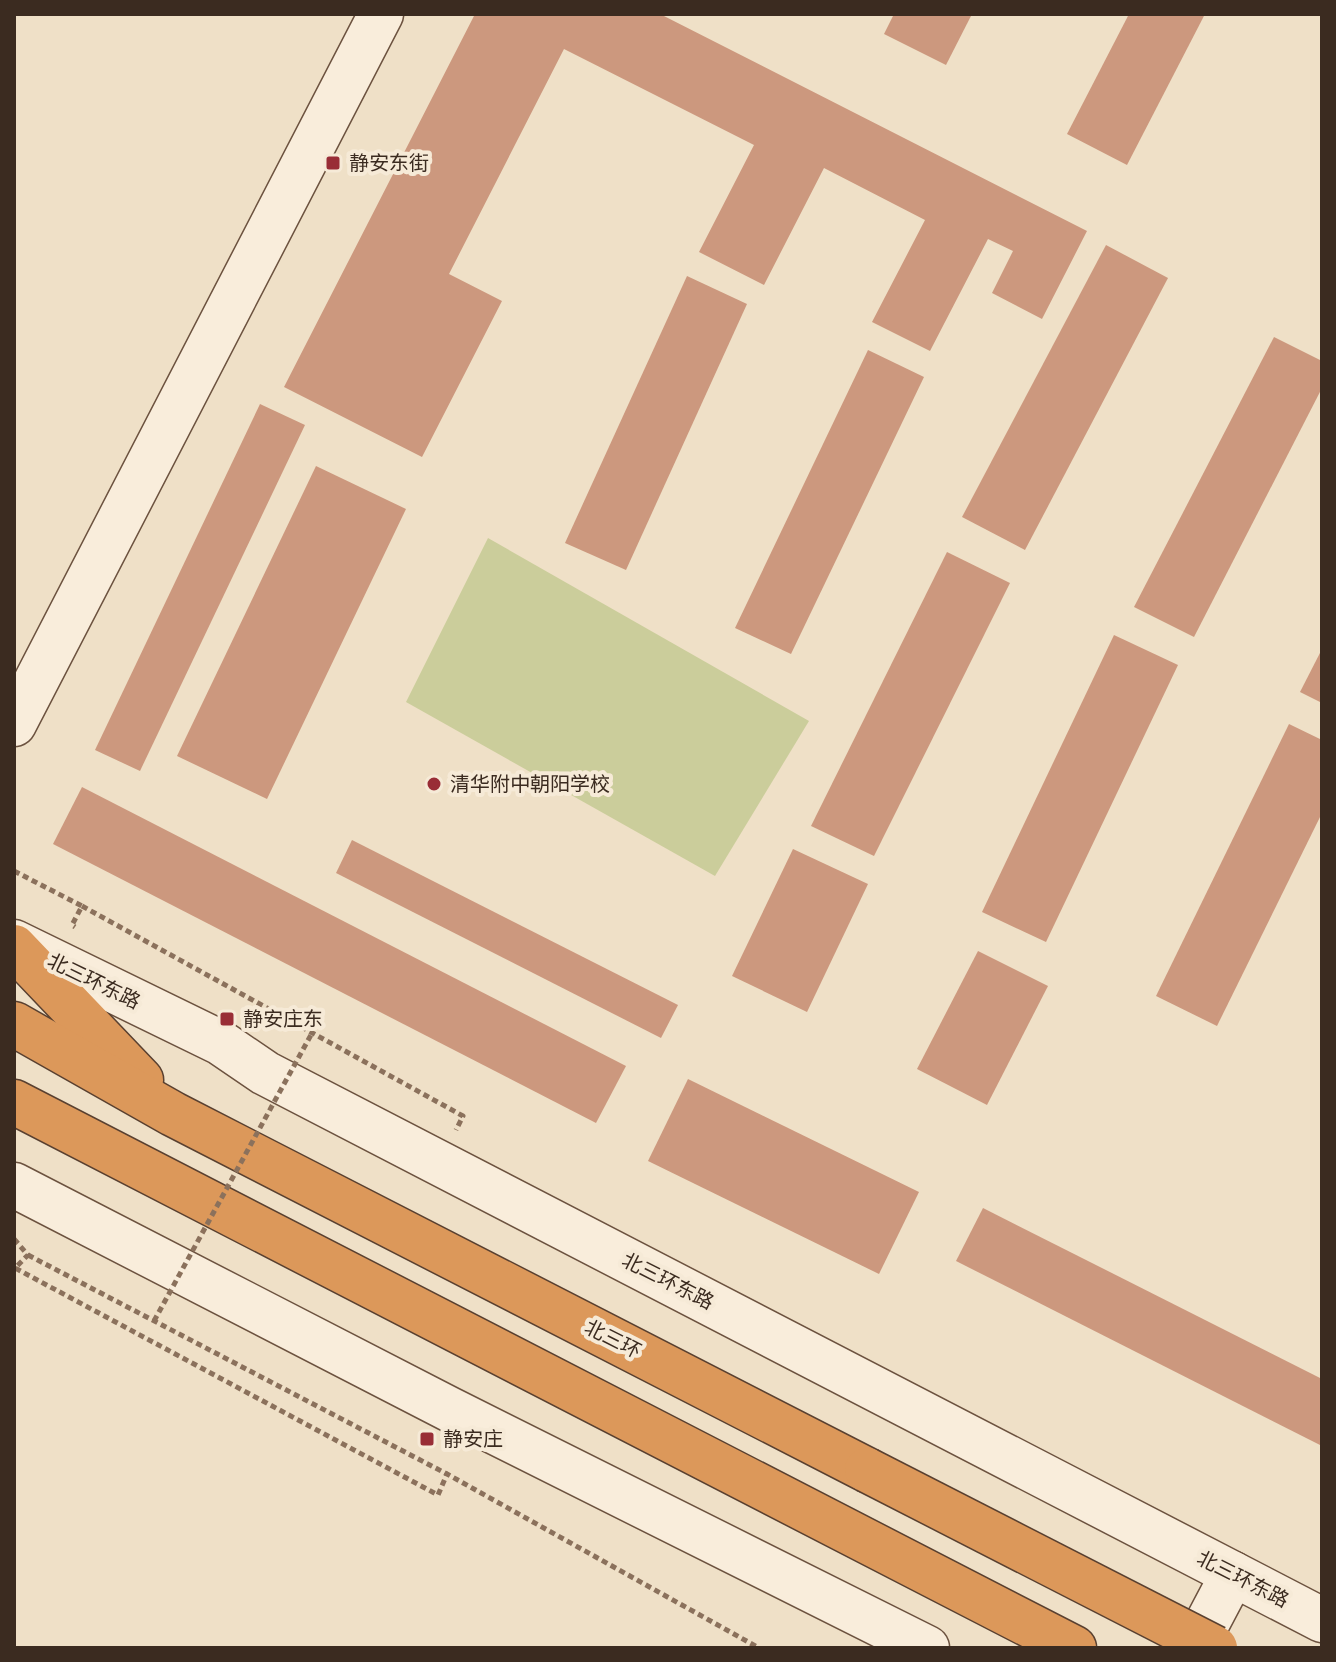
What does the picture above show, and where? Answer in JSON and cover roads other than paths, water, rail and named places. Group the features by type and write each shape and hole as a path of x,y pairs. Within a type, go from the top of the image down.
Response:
{"highway":[{"path":"14,944 173,1114"},
{"name":"北三环","path":"14,1024 173,1114 1215,1648"},
{"path":"14,1102 1074,1648"}],"street":[{"path":"14,724 381,14"},
{"name":"北三环东路","path":"14,944 221,1043 279,1080 1322,1620"},
{"path":"14,1185 449,1409 927,1648"},
{"path":"1194,1648 1233,1574"}],"place":[{"name":"静安东街","path":"333,163"},
{"name":"清华附中朝阳学校","path":"434,784"},
{"name":"静安庄东","path":"227,1019"},
{"name":"静安庄","path":"427,1439"}]}
